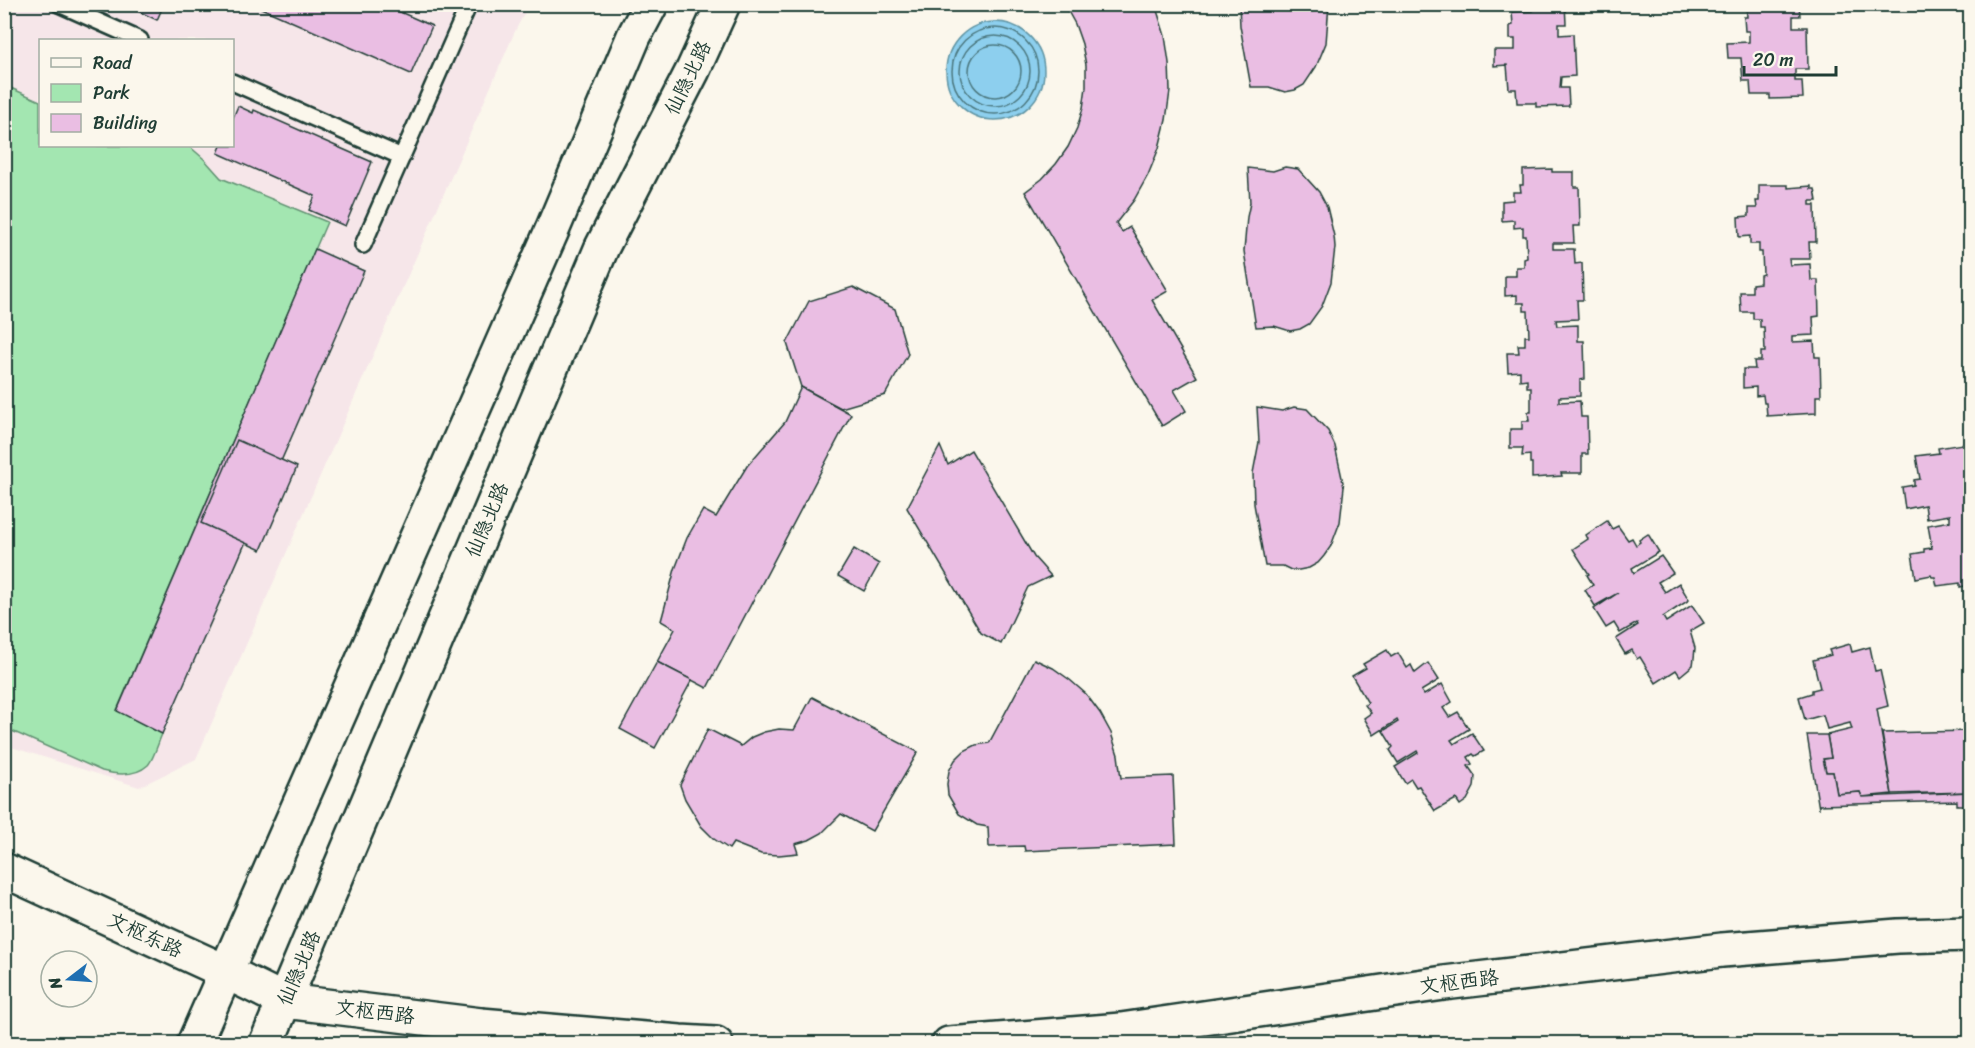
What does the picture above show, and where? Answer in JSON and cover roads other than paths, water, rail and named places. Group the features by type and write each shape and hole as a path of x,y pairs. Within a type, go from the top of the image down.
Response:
{"main road":[{"path":"194,1044 558,218 634,36 651,4"},
{"name":"仙隐北路","path":"266,1044 602,247 693,70 723,4"},
{"name":"文枢东路","path":"4,870 285,1001"},
{"name":"文枢西路","path":"949,1044 1121,1030 1444,983 1722,950 1899,936 1971,934"},
{"name":"文枢西路","path":"285,1001 481,1025 716,1044"}],"lane":[{"path":"59,4 138,39"},
{"path":"363,245 470,4"},
{"path":"234,83 402,157"}],"water":[{"path":"995,22 1014,26 1030,36 1040,52 1044,71 1040,90 1030,106 1014,116 995,120 976,116 960,106 950,90 946,71 950,52 960,36 976,26"}]}
